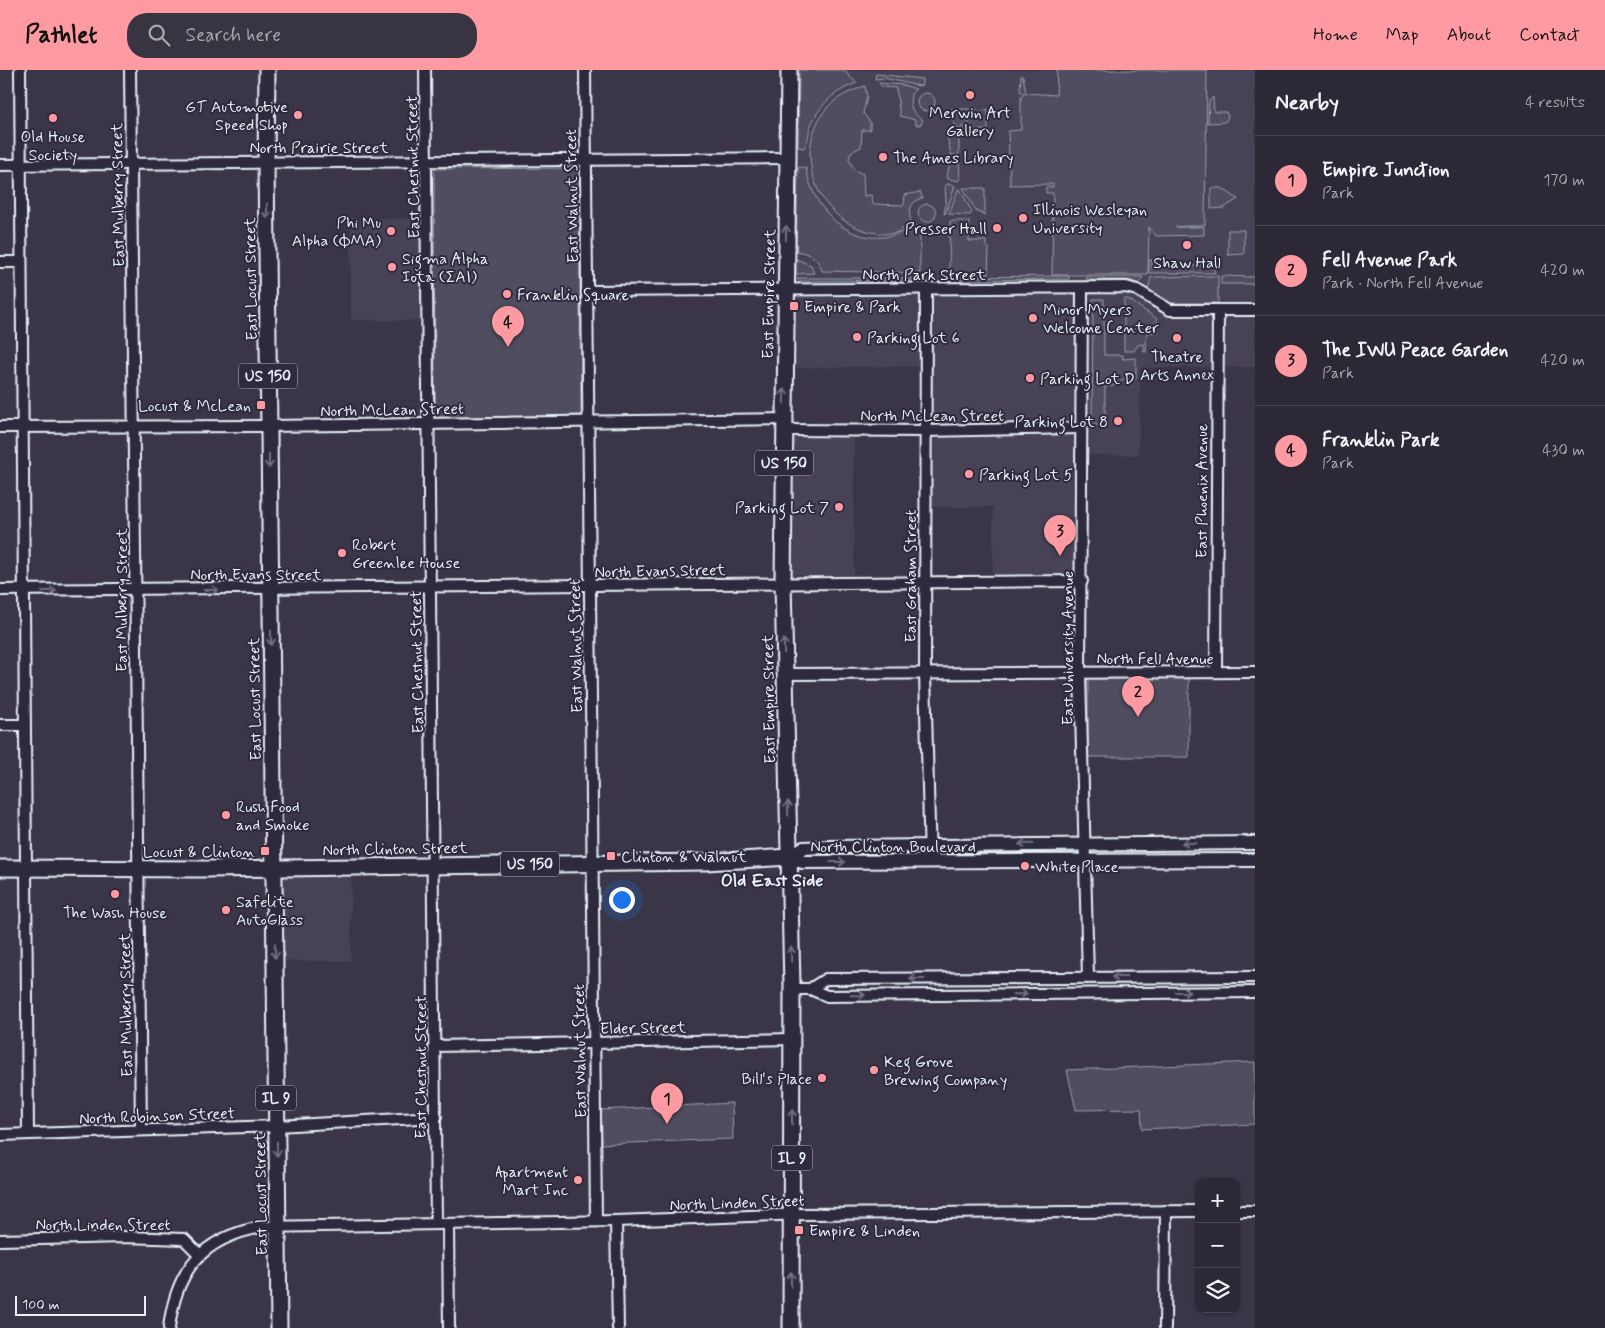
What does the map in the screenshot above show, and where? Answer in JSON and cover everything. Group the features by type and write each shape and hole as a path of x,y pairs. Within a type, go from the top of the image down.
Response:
{"main road":[{"name":"East Locust Street","path":"267,70 268,426 279,1328"},
{"name":"East Empire Street","path":"789,70 783,582 792,989 791,1328"},
{"name":"North Clinton Street","path":"0,868 274,868 705,862 790,857"}],"street":[{"path":"20,70 28,1134"},
{"name":"East Mulberry Street","path":"130,70 141,1130"},
{"name":"East Chestnut Street","path":"425,70 436,1223"},
{"name":"East Walnut Street","path":"585,70 596,1221"},
{"name":"North Prairie Street","path":"0,165 787,158"},
{"path":"0,262 21,262"},
{"name":"North Park Street","path":"587,291 786,288 1131,287 1170,310 1255,310"},
{"name":"East University Avenue","path":"1082,288 1082,581 1080,674 1088,977"},
{"name":"East Graham Street","path":"926,289 925,674 930,862"},
{"name":"East Phoenix Avenue","path":"1216,672 1218,310"},
{"name":"North McLean Street","path":"0,427 268,426 589,421 784,424 925,431 1081,428"},
{"name":"North Evans Street","path":"0,590 590,587 783,582 1082,581"},
{"name":"North Fell Avenue","path":"784,674 1255,672"},
{"path":"0,725 25,725"},
{"name":"North Clinton Boulevard","path":"790,857 803,848 1255,842"},
{"path":"1216,843 1216,860"},
{"name":"North Clinton Boulevard","path":"790,857 802,862 1255,860"},
{"path":"810,989 826,979 1255,976"},
{"path":"1087,993 1081,988 1081,983 1088,977"},
{"path":"947,978 947,994"},
{"path":"792,989 810,989 827,996 1255,992"},
{"name":"Elder Street","path":"435,1046 792,1039"},
{"name":"North Robinson Street","path":"0,1135 276,1126 436,1117"},
{"name":"North Linden Street","path":"0,1240 124,1237 184,1239 199,1254 217,1242 245,1230 277,1227 792,1216 1195,1211"},
{"path":"1240,1211 1255,1211"},
{"path":"1165,1328 1166,1212"},
{"path":"616,1221 618,1328"},
{"path":"448,1224 449,1328"},
{"path":"169,1328 178,1288 186,1272 199,1254"}],"shaded area":[{"name":"Illinois Wesleyan University","path":"795,70 1255,70 1255,367 1141,368 1138,455 1081,455 1081,574 993,575 993,507 926,507 925,366 787,368"},
{"path":"799,70 845,70 857,83 835,94 819,110 811,125 804,148 798,147"},
{"path":"1057,70 1207,70 1205,225 1175,227 1204,227 1204,235 1156,236 1149,227 1148,275 1052,275 1053,193 1046,193 1046,187 1053,187 1053,184 1010,185 1008,131 1021,130 1021,96 1025,94 1020,91 1021,76 1023,76 1026,93 1056,95"},
{"path":"876,74 922,79 922,85 919,86 884,78 875,79"},
{"path":"879,83 903,85 916,89 911,94 910,103 916,115 923,120 920,125 916,125 915,120 900,116 896,88 882,87"},
{"path":"865,86 867,97 863,113 870,122 870,130 862,130 861,147 851,152 849,159 854,170 863,174 864,196 871,195 873,204 904,205 905,195 920,192 923,198 915,201 911,207 911,223 895,233 872,232 853,226 837,215 824,200 815,183 811,165 811,145 816,127 826,109 849,92"},
{"path":"926,93 934,98 935,102 930,110 926,111 918,106 917,102 922,94"},
{"path":"1213,97 1214,112 1226,112 1228,117 1225,122 1208,123 1209,101"},
{"path":"951,109 977,109 959,131 950,116"},
{"path":"988,109 988,130 962,131 976,113"},
{"path":"957,134 959,139 959,155 951,155 947,136"},
{"path":"951,161 959,161 959,181 946,178"},
{"path":"579,168 581,415 442,418 437,414 435,403 434,169"},
{"path":"798,168 806,168 811,187 820,203 831,217 845,228 861,235 878,237 896,235 914,226 920,229 920,273 822,271 816,259 796,251"},
{"path":"945,185 955,186 944,214 946,202"},
{"path":"963,188 985,188 985,215 976,211"},
{"path":"1211,188 1222,188 1238,199 1224,208 1211,209"},
{"path":"958,189 960,189 972,212 970,215 949,214"},
{"path":"923,204 931,204 936,209 934,220 923,222 918,217 918,209"},
{"path":"351,218 424,219 425,321 351,320"},
{"path":"950,221 969,221 969,241 986,241 986,247 989,248 988,275 949,275"},
{"path":"1228,230 1244,230 1244,254 1228,255"},
{"path":"796,259 811,265 814,273 796,274"},
{"path":"1149,260 1152,260 1152,268 1214,265 1215,273 1149,273"},
{"path":"1069,276 1069,279 949,280 949,277"},
{"path":"1218,276 1218,303 1170,303 1148,289 1151,277"},
{"path":"1221,276 1255,277 1255,284 1221,284"},
{"path":"1086,277 1143,277 1139,284 1130,280 1087,280"},
{"path":"797,278 923,278 922,280 799,281"},
{"path":"1093,299 1104,299 1104,355 1123,355 1123,359 1136,358 1136,379 1124,379 1117,385 1105,387 1105,425 1092,425"},
{"path":"1124,299 1128,299 1157,319 1157,332 1147,333 1146,352 1144,352 1144,344 1138,345 1134,351 1124,351"},
{"path":"854,437 854,577 790,575 792,438"},
{"path":"1189,676 1189,757 1088,757 1088,677"},
{"path":"351,875 351,961 283,961 283,878 285,876"},
{"path":"1255,1062 1255,1124 1142,1129 1141,1109 1076,1110 1067,1070"},
{"path":"732,1103 733,1139 602,1144 601,1110"}],"place":[{"name":"Merwin Art Gallery","path":"970,95"},
{"name":"GT Automotive Speed Shop","path":"298,115"},
{"name":"Old House Society","path":"53,118"},
{"name":"The Ames Library","path":"883,157"},
{"name":"Illinois Wesleyan University","path":"1023,218"},
{"name":"Presser Hall","path":"997,228"},
{"name":"Phi Mu Alpha (ΦΜΑ)","path":"391,231"},
{"name":"Shaw Hall","path":"1187,245"},
{"name":"Sigma Alpha Iota (ΣΑΙ)","path":"392,267"},
{"name":"Franklin Square","path":"507,294"},
{"name":"Empire & Park","path":"794,306"},
{"name":"Minor Myers Welcome Center","path":"1033,318"},
{"name":"Parking Lot 6","path":"857,337"},
{"name":"Theatre Arts Annex","path":"1177,338"},
{"name":"Franklin Park","path":"508,347"},
{"name":"Parking Lot D","path":"1030,378"},
{"name":"Locust & McLean","path":"261,405"},
{"name":"Parking Lot 8","path":"1118,421"},
{"name":"Parking Lot 5","path":"969,474"},
{"name":"Parking Lot 7","path":"839,507"},
{"name":"Robert Greenlee House","path":"342,553"},
{"name":"The IWU Peace Garden","path":"1060,556"},
{"name":"Fell Avenue Park","path":"1138,717"},
{"name":"Rush Food and Smoke","path":"226,815"},
{"name":"Locust & Clinton","path":"265,851"},
{"name":"Clinton & Walnut","path":"611,856"},
{"name":"White Place","path":"1025,866"},
{"name":"The Wash House","path":"115,894"},
{"name":"Safelite AutoGlass","path":"226,910"},
{"name":"Keg Grove Brewing Company","path":"874,1070"},
{"name":"Bill's Place","path":"822,1078"},
{"name":"Empire Junction","path":"667,1124"},
{"name":"Apartment Mart Inc","path":"578,1180"},
{"name":"Empire & Linden","path":"799,1230"}],"district":[{"name":"Old East Side","path":"772,880"}]}
